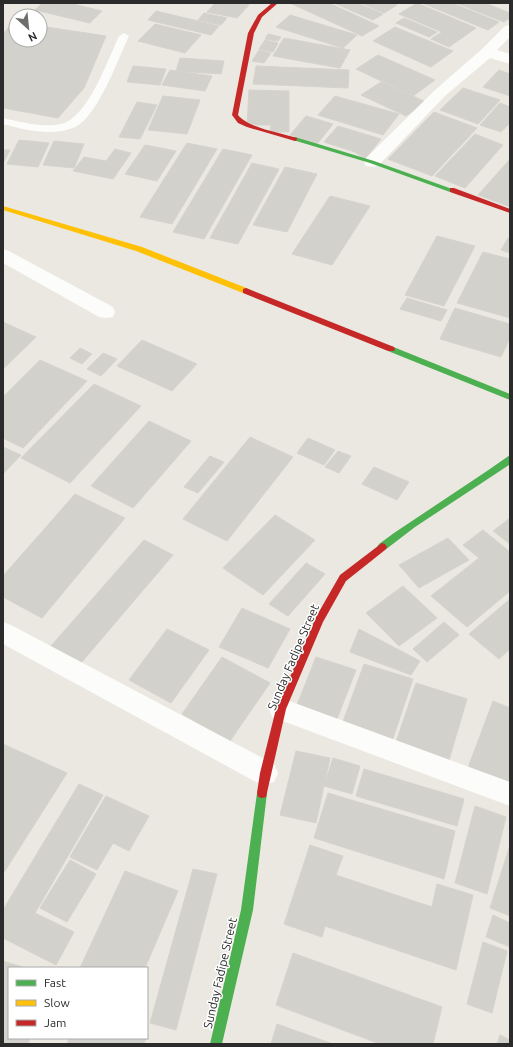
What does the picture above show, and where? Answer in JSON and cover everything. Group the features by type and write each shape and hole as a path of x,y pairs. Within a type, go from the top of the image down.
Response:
{"street":[{"path":"275,3 260,16 250,33 235,115 240,122 249,126 372,162 510,211"},
{"path":"372,162 440,93 487,52 510,29"},
{"path":"487,52 510,59"},
{"path":"3,208 139,249 191,268 510,398"},
{"path":"3,256 106,312"},
{"name":"Sunday Fadipe Street","path":"216,1044 247,910 265,773 281,709 319,620 343,578 397,534 472,487 510,458"},
{"path":"3,632 265,773"},
{"path":"281,709 510,794"}],"lane":[{"path":"3,121 29,128 61,127 77,121 87,111 124,36"}],"building":[{"path":"42,3 69,3 102,11 90,23 48,13 48,8 37,8"},
{"path":"215,3 241,3 249,5 237,18 207,12"},
{"path":"329,3 379,26 362,36 292,4"},
{"path":"334,3 357,3 383,14 373,20"},
{"path":"361,3 391,3 397,5 384,13"},
{"path":"417,3 476,28 449,47 431,39 442,32 399,14"},
{"path":"422,3 452,3 499,22 488,30"},
{"path":"456,3 485,3 510,13 510,18 504,22"},
{"path":"156,11 219,26 211,35 148,20"},
{"path":"204,13 227,18 221,25 198,20"},
{"path":"290,15 357,35 343,48 276,27"},
{"path":"404,18 437,32 429,37 396,23"},
{"path":"155,24 201,35 185,53 138,41"},
{"path":"48,27 106,36 84,88 58,118 3,108 3,34 8,28 8,48 48,48"},
{"path":"395,27 453,51 431,67 373,41"},
{"path":"268,34 281,37 278,41 265,39"},
{"path":"284,38 350,50 340,68 273,56"},
{"path":"265,40 278,43 273,52 259,49"},
{"path":"259,50 271,53 264,63 252,61"},
{"path":"378,55 435,80 413,96 356,69"},
{"path":"180,58 224,61 221,74 176,71"},
{"path":"133,66 166,69 160,85 127,82"},
{"path":"256,66 349,70 348,88 253,84"},
{"path":"170,70 212,76 205,91 162,85"},
{"path":"499,70 510,74 510,96 483,87"},
{"path":"381,82 426,102 406,116 361,95"},
{"path":"463,88 500,100 478,124 440,110"},
{"path":"249,90 289,91 289,132 270,132 271,125 247,125"},
{"path":"163,96 200,100 187,134 148,130"},
{"path":"335,96 399,114 383,135 318,115"},
{"path":"137,102 157,105 140,139 119,137"},
{"path":"500,103 510,107 510,123 501,132 480,125"},
{"path":"434,112 477,128 432,176 388,159"},
{"path":"306,116 333,124 317,144 290,135"},
{"path":"338,126 381,139 365,159 355,152 324,142"},
{"path":"475,134 503,145 465,188 435,176"},
{"path":"19,140 49,143 38,167 7,164"},
{"path":"54,141 84,144 74,168 43,165"},
{"path":"187,143 217,149 172,224 140,217"},
{"path":"145,145 176,151 157,181 125,174"},
{"path":"115,149 131,153 113,179 73,171 84,157 106,161"},
{"path":"223,149 252,155 204,239 173,232"},
{"path":"3,150 10,150 3,163"},
{"path":"510,159 510,207 478,195"},
{"path":"252,163 279,169 238,244 210,238"},
{"path":"285,167 317,174 287,232 253,225"},
{"path":"330,196 370,206 332,265 292,254"},
{"path":"437,236 475,246 444,306 405,295"},
{"path":"508,238 510,238 510,253 501,250"},
{"path":"483,252 510,259 510,318 457,303"},
{"path":"407,298 447,310 441,321 400,309"},
{"path":"455,308 510,324 510,338 501,357 440,339"},
{"path":"3,322 36,337 3,369"},
{"path":"142,340 197,364 172,391 117,366"},
{"path":"80,348 92,354 82,364 70,358"},
{"path":"103,353 117,359 101,376 87,369"},
{"path":"40,360 87,381 23,448 3,438 3,397"},
{"path":"94,384 141,406 70,483 21,458"},
{"path":"149,421 191,441 133,508 91,486"},
{"path":"250,437 293,457 227,541 183,519"},
{"path":"308,438 335,450 324,465 297,453"},
{"path":"3,447 21,455 3,474"},
{"path":"338,451 351,456 339,473 325,467"},
{"path":"210,456 224,462 198,493 184,487"},
{"path":"374,467 409,482 397,500 362,484"},
{"path":"75,494 125,518 42,618 3,597 3,576"},
{"path":"275,515 315,540 263,595 223,568"},
{"path":"510,518 510,544 493,531"},
{"path":"483,530 510,552 510,591 467,627 431,596 479,558 463,545"},
{"path":"448,538 469,560 419,588 399,565"},
{"path":"144,540 173,555 81,663 51,646"},
{"path":"306,563 325,574 288,616 269,604"},
{"path":"403,586 437,618 399,646 366,613"},
{"path":"510,599 510,649 499,659 469,634"},
{"path":"242,608 290,629 268,668 219,647"},
{"path":"444,622 459,635 427,662 413,649"},
{"path":"167,629 209,650 171,703 129,680"},
{"path":"359,629 420,661 411,675 350,652"},
{"path":"222,657 270,683 230,741 182,714"},
{"path":"316,657 356,670 335,724 295,710"},
{"path":"364,664 413,679 391,744 341,727"},
{"path":"416,683 467,699 449,760 396,742"},
{"path":"493,701 510,708 510,791 466,773"},
{"path":"3,744 67,773 3,874"},
{"path":"296,751 330,758 316,823 280,815"},
{"path":"333,758 360,766 352,794 324,786"},
{"path":"364,769 464,799 457,826 356,796"},
{"path":"79,784 103,795 35,913 74,932 56,965 3,938 3,910"},
{"path":"328,793 455,831 444,879 314,838"},
{"path":"106,796 149,816 129,851 113,843 97,870 70,857"},
{"path":"475,806 506,817 487,894 455,883"},
{"path":"310,845 343,856 336,875 432,907 437,884 473,895 456,970 325,926 322,937 284,924"},
{"path":"510,845 510,916 490,908"},
{"path":"70,860 96,874 67,922 40,908"},
{"path":"193,869 217,874 176,1030 150,1023"},
{"path":"125,871 178,891 145,967 80,967"},
{"path":"493,915 510,923 510,947 486,937"},
{"path":"483,942 507,951 492,1013 467,1004"},
{"path":"293,953 442,1007 433,1044 380,1044 276,1005"},
{"path":"3,961 22,967 8,967 8,1039 30,1039 28,1044 3,1044"},
{"path":"277,1024 333,1044 271,1044"},
{"path":"500,1035 510,1040 510,1044 497,1044"},
{"path":"69,1039 146,1039 144,1044 67,1044"}],"traffic: fast":[{"path":"295,139 372,162 452,190"},
{"path":"391,349 510,397"},
{"path":"382,547 412,525 506,463 510,458"},
{"path":"216,1044 247,910 262,793"}],"traffic: slow":[{"path":"3,208 139,249 246,291"}],"traffic: jam":[{"path":"275,3 260,16 251,33 235,115 240,122 249,126 295,139"},
{"path":"452,190 510,211"},
{"path":"246,291 391,349"},
{"path":"262,793 265,773 281,709 319,620 343,578 382,547"}]}
